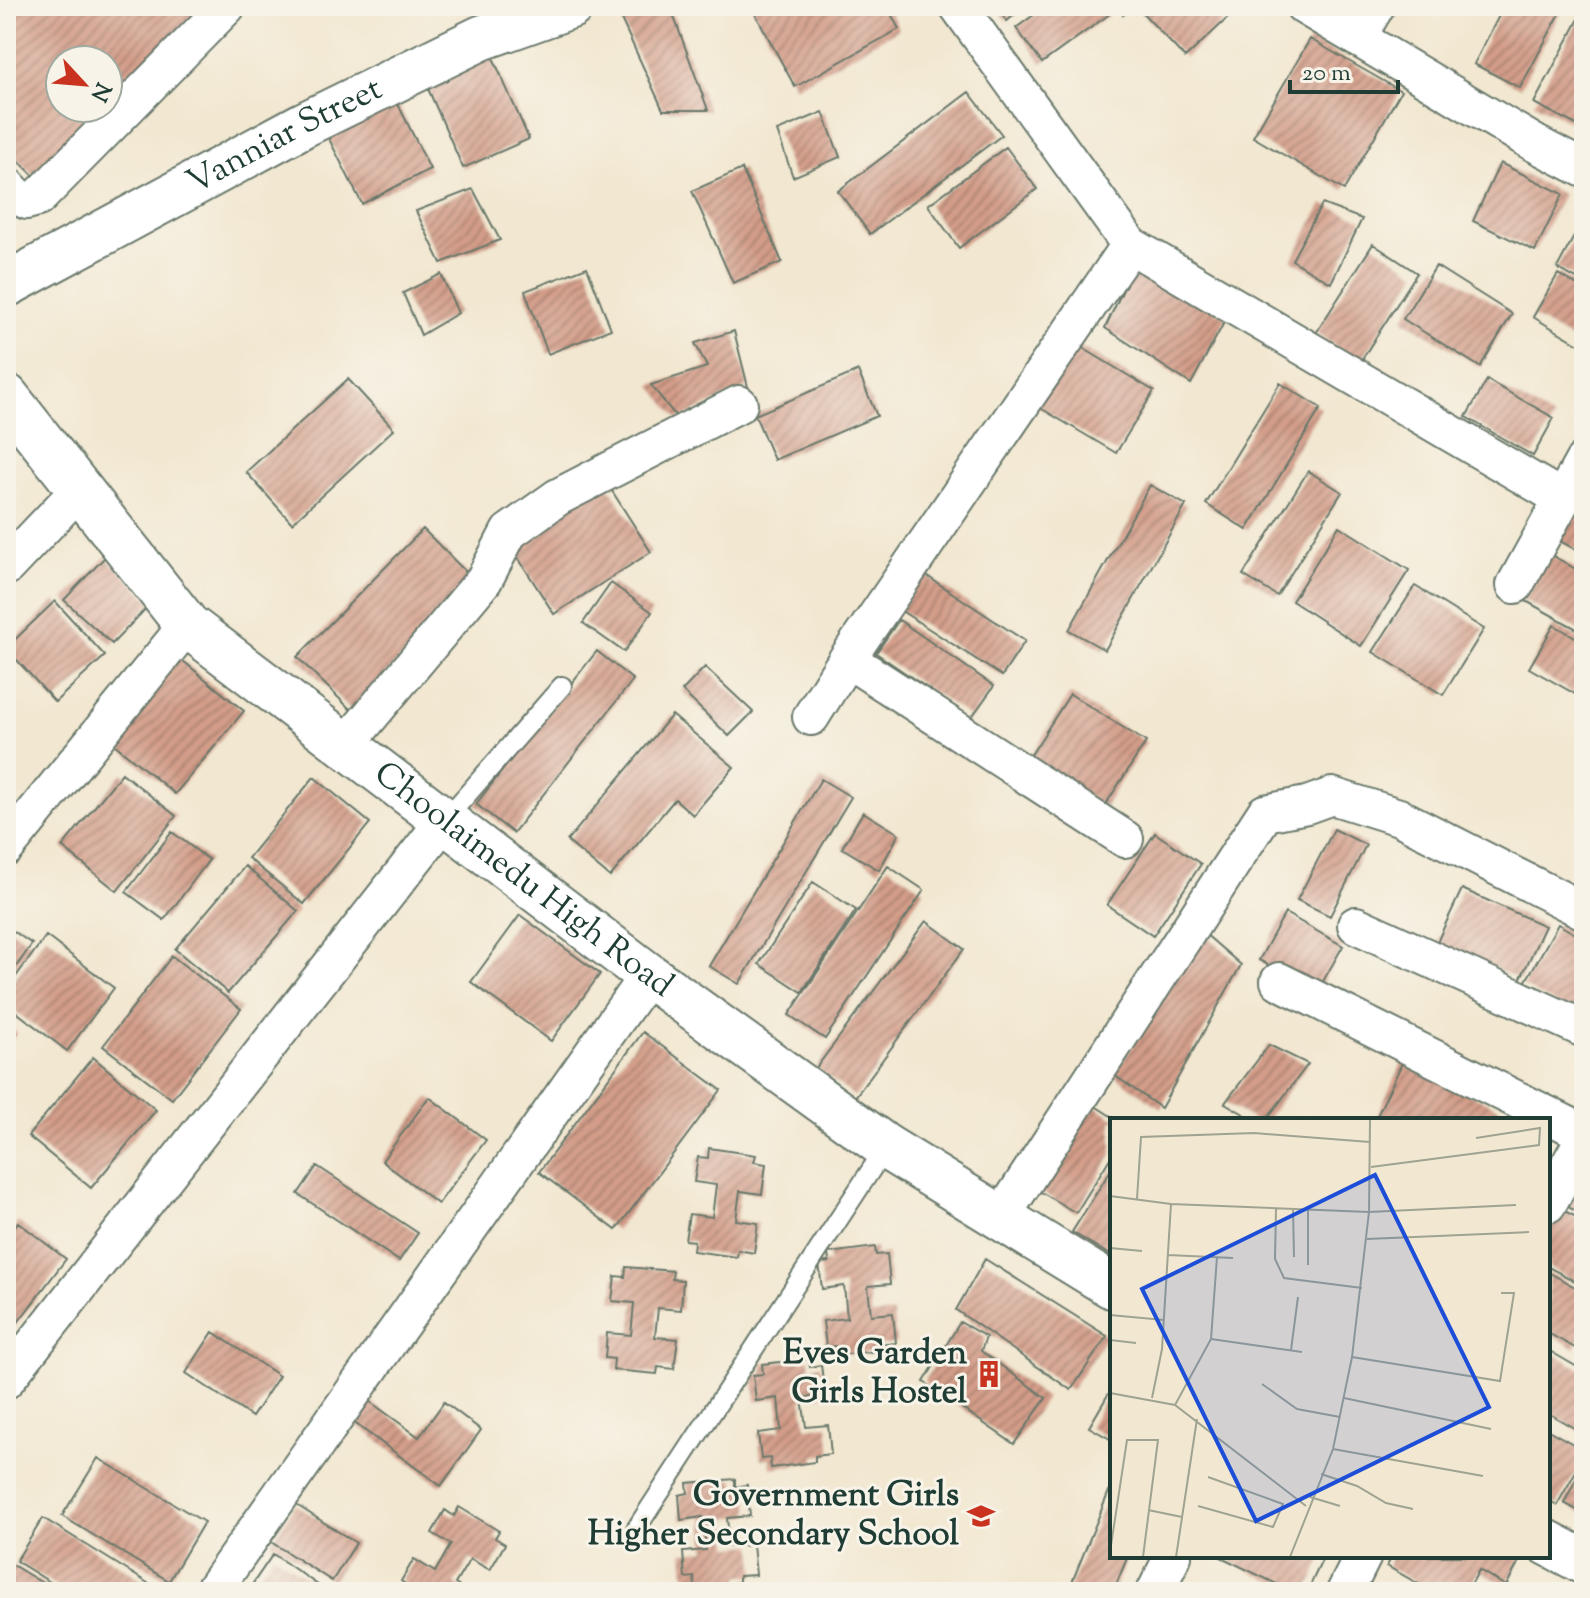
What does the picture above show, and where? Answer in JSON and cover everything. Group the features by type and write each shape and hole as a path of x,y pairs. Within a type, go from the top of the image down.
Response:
{"street":[{"path":"10,196 27,201 38,198 227,6"},
{"name":"Vanniar Street","path":"6,285 303,125 481,38 571,6"},
{"path":"958,6 1130,245 1563,499"},
{"path":"1304,6 1536,144 1584,169"},
{"path":"1357,38 1376,6"},
{"path":"811,717 847,659 1130,245"},
{"name":"Choolaimedu High Road","path":"6,396 187,625 648,975 886,1147 1110,1285"},
{"path":"346,745 484,580 509,532 558,497 739,404"},
{"path":"1515,585 1584,460"},
{"path":"6,567 80,489"},
{"path":"6,848 187,625"},
{"path":"847,659 1125,839"},
{"path":"1002,1216 1265,813 1307,805 1332,796 1399,817 1584,911"},
{"path":"6,1380 444,821"},
{"path":"1356,925 1584,1029"},
{"path":"212,1592 648,975"},
{"path":"1279,981 1584,1135 1550,1200"},
{"path":"1550,1544 1584,1562"},
{"path":"1155,1592 1172,1558"},
{"path":"1345,1592 1362,1558"}],"lane":[{"path":"444,821 562,686"},
{"path":"636,1529 886,1147"}],"building":[{"path":"6,6 211,6 124,95 124,44 44,44 44,124 95,124 39,181 6,148"},
{"path":"615,6 670,6 708,110 663,110"},
{"path":"751,6 887,6 899,29 795,87"},
{"path":"995,6 1025,6 1007,21"},
{"path":"1046,6 1106,6 1111,13 1042,63 1016,28"},
{"path":"1117,6 1135,6 1123,15"},
{"path":"1145,6 1222,6 1231,15 1185,58 1140,10"},
{"path":"1504,6 1564,6 1520,88 1474,64"},
{"path":"1580,17 1584,19 1584,129 1534,103"},
{"path":"1310,39 1401,91 1344,190 1253,137"},
{"path":"491,53 529,139 463,168 425,82"},
{"path":"969,92 1002,135 870,234 838,191"},
{"path":"396,100 430,169 362,204 327,135"},
{"path":"823,112 840,157 793,177 777,131"},
{"path":"1006,147 1037,189 959,248 928,205"},
{"path":"1500,163 1563,194 1535,251 1473,221"},
{"path":"742,169 782,262 733,283 692,191"},
{"path":"473,189 500,240 441,263 416,211"},
{"path":"1322,204 1362,219 1331,283 1292,260"},
{"path":"1584,218 1584,283 1557,268"},
{"path":"1373,244 1417,273 1360,362 1316,333"},
{"path":"1135,264 1227,317 1191,384 1105,328"},
{"path":"1436,266 1512,314 1480,367 1403,319"},
{"path":"587,267 611,329 548,354 525,291"},
{"path":"441,274 458,313 421,335 403,293"},
{"path":"1558,274 1584,289 1584,347 1533,317"},
{"path":"734,331 748,387 678,419 651,385 707,367 695,343"},
{"path":"1076,344 1154,391 1116,453 1037,406"},
{"path":"858,371 877,416 774,460 755,415"},
{"path":"348,379 394,429 292,523 246,472"},
{"path":"1487,380 1554,418 1533,456 1466,417"},
{"path":"1280,383 1321,408 1247,530 1206,504"},
{"path":"1308,471 1342,492 1277,596 1243,575"},
{"path":"605,480 651,552 554,614 508,542"},
{"path":"1150,485 1186,505 1105,650 1069,630"},
{"path":"1584,494 1584,554 1558,540"},
{"path":"1339,526 1409,570 1361,646 1292,601"},
{"path":"423,529 476,582 351,710 297,657"},
{"path":"1550,554 1584,574 1584,633 1524,600"},
{"path":"105,557 152,602 112,644 64,600"},
{"path":"924,574 1025,641 1002,676 900,610"},
{"path":"611,583 652,612 624,652 583,623"},
{"path":"1415,586 1484,629 1443,695 1373,652"},
{"path":"55,601 105,656 55,702 6,648"},
{"path":"899,620 994,686 971,718 876,653"},
{"path":"1554,625 1584,642 1584,699 1529,668"},
{"path":"597,651 633,680 513,833 476,804"},
{"path":"177,656 244,711 175,794 108,739"},
{"path":"705,667 753,712 729,736 682,691"},
{"path":"1070,694 1146,742 1104,807 1029,758"},
{"path":"672,715 734,767 693,815 675,799 610,877 567,841"},
{"path":"122,773 176,816 117,891 62,847"},
{"path":"314,777 370,823 304,904 248,858"},
{"path":"821,779 851,797 739,984 709,966"},
{"path":"863,812 899,834 879,870 842,848"},
{"path":"1334,829 1366,845 1330,916 1297,900"},
{"path":"172,832 209,860 164,920 126,892"},
{"path":"1155,833 1201,864 1153,936 1107,905"},
{"path":"245,866 298,911 228,993 175,949"},
{"path":"888,866 924,890 825,1039 789,1015"},
{"path":"813,882 856,910 802,992 759,964"},
{"path":"1462,889 1545,926 1520,980 1437,942"},
{"path":"1285,913 1343,946 1317,992 1259,960"},
{"path":"520,915 600,974 551,1041 471,982"},
{"path":"926,921 964,949 855,1097 816,1068"},
{"path":"1558,924 1584,939 1584,1020 1523,986"},
{"path":"6,926 32,944 6,981"},
{"path":"1204,933 1241,965 1161,1108 1114,1075"},
{"path":"46,936 114,988 67,1051 6,1004 6,990"},
{"path":"172,956 241,1009 172,1099 103,1046"},
{"path":"6,1024 17,1033 6,1048"},
{"path":"643,1032 721,1090 616,1230 539,1172"},
{"path":"1269,1045 1308,1064 1268,1118 1251,1118 1225,1103"},
{"path":"93,1057 156,1110 91,1188 28,1136"},
{"path":"1403,1061 1519,1118 1376,1118"},
{"path":"429,1097 486,1140 438,1204 382,1161"},
{"path":"1089,1102 1114,1118 1110,1118 1110,1158 1076,1213 1036,1189"},
{"path":"709,1148 756,1155 754,1162 766,1164 762,1194 740,1191 736,1220 758,1223 754,1253 738,1250 737,1257 693,1251 694,1241 685,1240 689,1214 712,1217 716,1185 694,1182 698,1157 708,1158"},
{"path":"317,1166 418,1233 399,1261 298,1194"},
{"path":"1584,1169 1584,1215 1566,1206"},
{"path":"1110,1171 1110,1255 1072,1232"},
{"path":"1553,1205 1584,1221 1584,1286 1550,1268 1550,1211"},
{"path":"18,1222 66,1259 6,1338 6,1238"},
{"path":"875,1247 876,1255 887,1254 890,1284 868,1286 871,1315 893,1313 896,1343 880,1345 880,1351 836,1355 835,1346 826,1347 823,1321 847,1318 844,1286 822,1289 819,1263 829,1262 828,1253"},
{"path":"985,1259 1107,1336 1071,1390 956,1310"},
{"path":"626,1267 673,1271 672,1279 683,1280 681,1310 658,1308 655,1337 678,1339 674,1369 658,1367 657,1374 613,1370 614,1359 605,1358 607,1333 631,1335 634,1303 612,1301 615,1276 625,1277"},
{"path":"1550,1273 1584,1292 1584,1332 1575,1348 1550,1334"},
{"name":"Eves Garden Girls Hostel","path":"960,1322 986,1337 981,1351 1046,1398 1014,1444 924,1382"},
{"path":"213,1332 279,1376 252,1417 186,1373"},
{"path":"1550,1351 1584,1371 1584,1428 1581,1432 1550,1414"},
{"path":"809,1359 810,1367 821,1365 825,1395 802,1398 806,1427 828,1425 831,1454 815,1456 815,1462 771,1468 770,1458 761,1459 758,1433 781,1430 778,1398 756,1401 753,1375 763,1374 762,1364"},
{"path":"1110,1391 1110,1439 1089,1427"},
{"path":"365,1398 419,1437 444,1402 481,1430 441,1486 349,1419"},
{"path":"1550,1431 1584,1450 1584,1457 1557,1505 1550,1501"},
{"path":"98,1458 204,1522 169,1581 62,1516"},
{"path":"1584,1464 1584,1514 1564,1503"},
{"path":"735,1479 735,1487 747,1485 750,1516 727,1518 730,1547 753,1545 756,1575 739,1576 739,1582 695,1587 694,1577 685,1578 683,1552 706,1550 703,1517 681,1520 679,1495 688,1493 687,1483"},
{"path":"1110,1489 1110,1558 1127,1558 1113,1592 1068,1592"},
{"path":"295,1504 356,1543 332,1581 271,1542"},
{"path":"459,1507 499,1531 495,1538 505,1544 490,1570 470,1559 455,1584 469,1592 405,1592 408,1586 401,1581 414,1559 435,1572 451,1544 432,1533 445,1510 454,1516"},
{"path":"43,1518 151,1585 147,1592 66,1592 16,1561"},
{"path":"273,1554 328,1592 247,1592"},
{"path":"1223,1558 1323,1558 1307,1592 1293,1592"},
{"path":"1391,1558 1521,1558 1506,1586 1479,1570 1467,1592 1433,1592 1387,1566"},
{"path":"11,1564 57,1592 6,1592 6,1572"}],"place":[{"name":"Eves Garden Girls Hostel","path":"989,1374"},
{"name":"Government Girls Higher Secondary School","path":"981,1516"}]}
